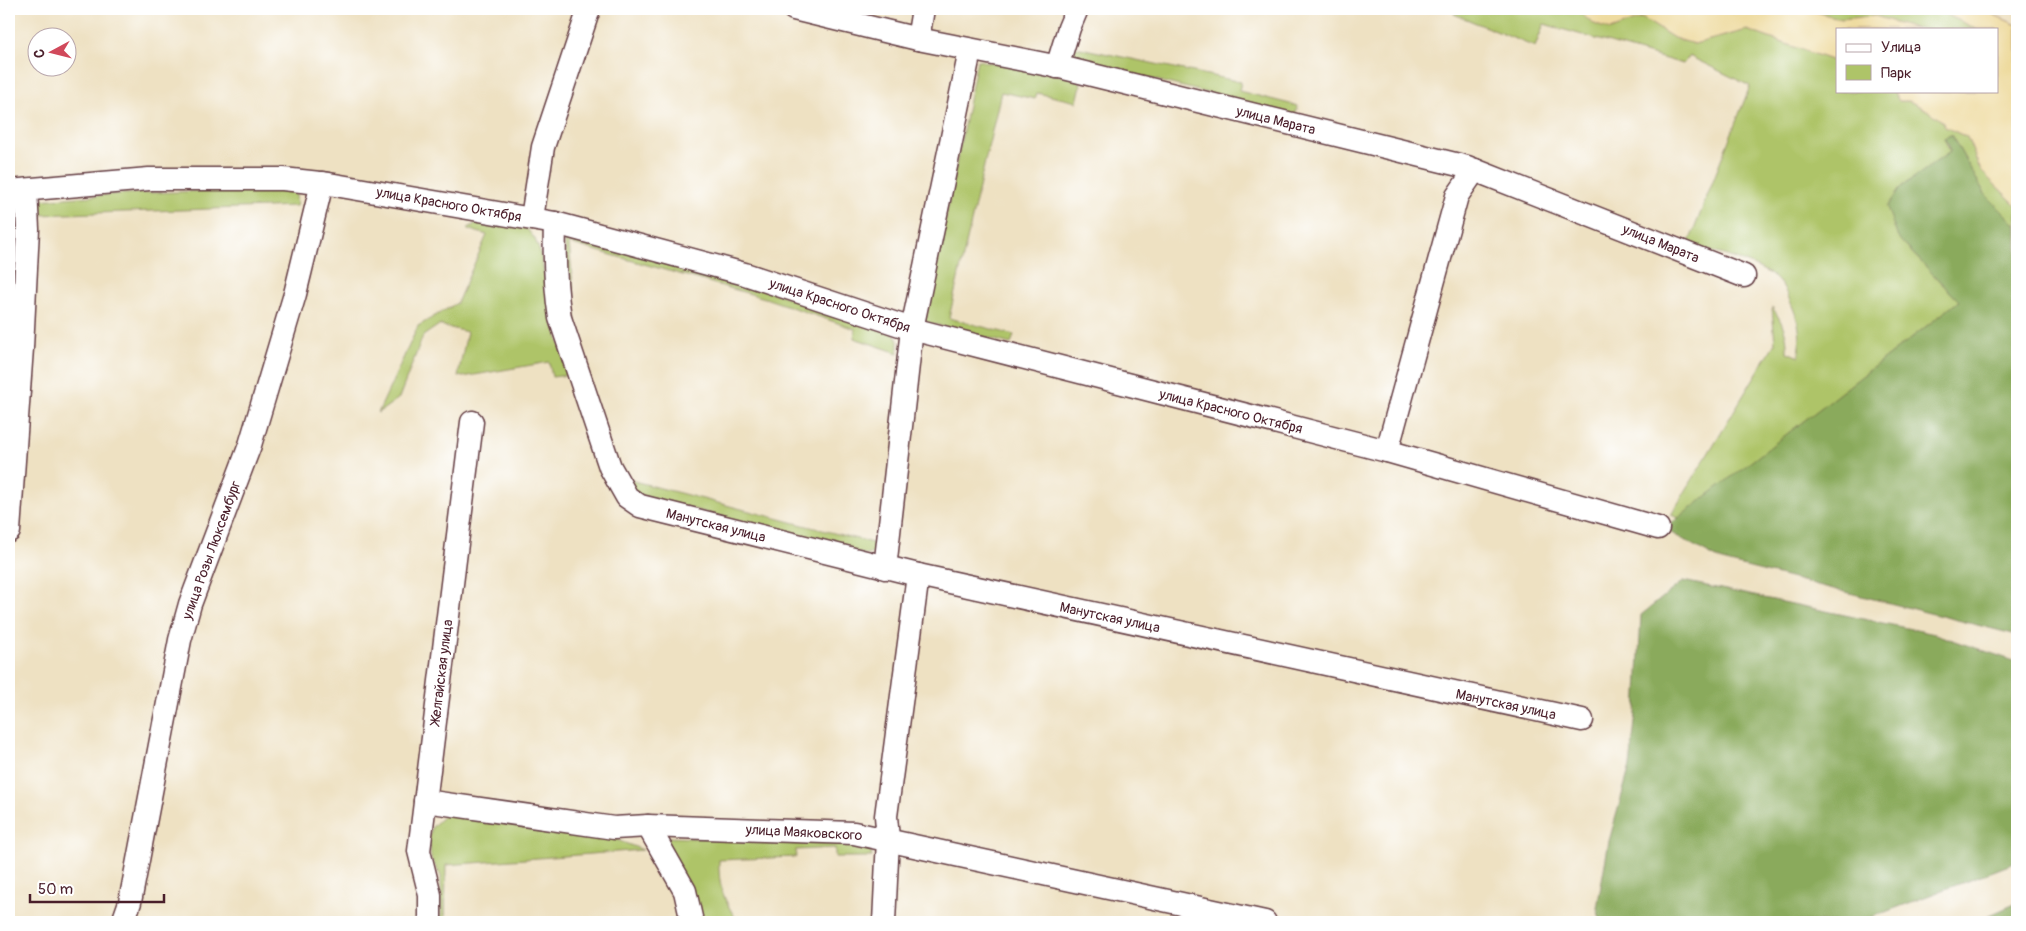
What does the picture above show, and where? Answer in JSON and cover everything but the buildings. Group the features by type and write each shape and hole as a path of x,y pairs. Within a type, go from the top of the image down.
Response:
{"street":[{"path":"532,218 543,147 589,9"},
{"name":"улица Марата","path":"794,9 970,51 1057,67 1475,170 1744,276"},
{"path":"918,39 923,9"},
{"path":"1057,67 1077,9"},
{"path":"885,568 912,329 970,51"},
{"path":"1387,451 1457,196 1475,170"},
{"name":"улица Красного Октября","path":"17,190 149,179 238,178 322,183 532,218 745,274 912,329 1387,451 1658,528"},
{"name":"улица Розы Люксембург","path":"123,922 130,902 180,640 190,604 250,445 295,294 322,183"},
{"path":"9,532 28,229 17,190"},
{"name":"Манутская улица","path":"555,223 555,277 560,318 610,467 627,497 640,506 885,568 1582,720"},
{"name":"Желгайская улица","path":"430,922 430,895 420,851 472,422"},
{"path":"884,922 888,839 886,816 918,575"},
{"name":"улица Маяковского","path":"425,801 614,828 648,826 854,833 1266,922"},
{"path":"648,826 685,891 692,922"}],"green space":[{"path":"1456,9 1576,9 1592,23 1610,30 1642,18 1674,38 1694,44 1747,30 1836,62 1836,92 1894,92 1899,101 1909,101 1927,110 1942,121 1945,127 1967,137 1981,171 2017,206 2017,226 1985,194 1951,135 1944,138 1950,152 1901,187 1898,238 1959,301 1679,518 1671,515 1775,343 1772,307 1784,328 1787,352 1799,357 1799,326 1788,297 1778,281 1761,269 1749,264 1688,245 1750,86 1689,56 1683,64 1544,24 1535,47 1454,14"},
{"path":"1806,9 1935,9 1975,28 1914,28 1875,16 1841,19"},
{"path":"1075,47 1241,82 1239,91 1298,106 1295,115 1072,59"},
{"path":"977,60 1079,79 1081,85 1077,102 1037,93 1035,99 1001,92 949,318 1014,335 1011,344 925,322"},
{"path":"1951,135 1985,194 2017,226 2017,635 1722,561 1664,529 1959,301 1898,238 1887,207 1901,187 1950,152 1944,138"},
{"path":"289,188 296,195 297,206 38,215 38,200 120,194"},
{"path":"9,205 15,213 17,228 12,337 9,338"},
{"path":"490,214 527,229 535,239 540,252 554,325 569,375 552,377 549,362 463,377 458,376 467,332 439,325 423,336 399,398 378,413 418,326 457,303 487,235 467,229"},
{"path":"568,236 681,261 895,334 898,341 898,353 854,338 855,329 765,298 569,243 578,340 566,304 565,238"},
{"path":"622,478 880,545 875,552 867,555 636,494"},
{"path":"1683,581 1935,634 2017,662 2017,862 1859,922 1601,922 1597,908 1609,841 1630,766 1636,713 1641,615"},
{"path":"447,813 612,838 643,850 446,865 445,922 441,922 441,876 431,859 429,837 432,827"},
{"path":"664,837 852,843 870,848 872,857 835,857 835,848 796,850 796,857 719,860 723,893 738,922 702,922"},
{"path":"2017,903 2017,922 1974,922"}],"sand":[{"path":"1576,9 1806,9 1841,19 1875,16 1914,28 1836,28 1836,62 1747,30 1694,44 1674,38 1642,18 1610,30 1592,23"},
{"path":"1935,9 1981,9 2017,25 2017,206 1981,171 1967,137 1945,127 1942,121 1927,110 1909,101 1899,101 1894,92 1998,92 1998,28 1975,28"}]}
